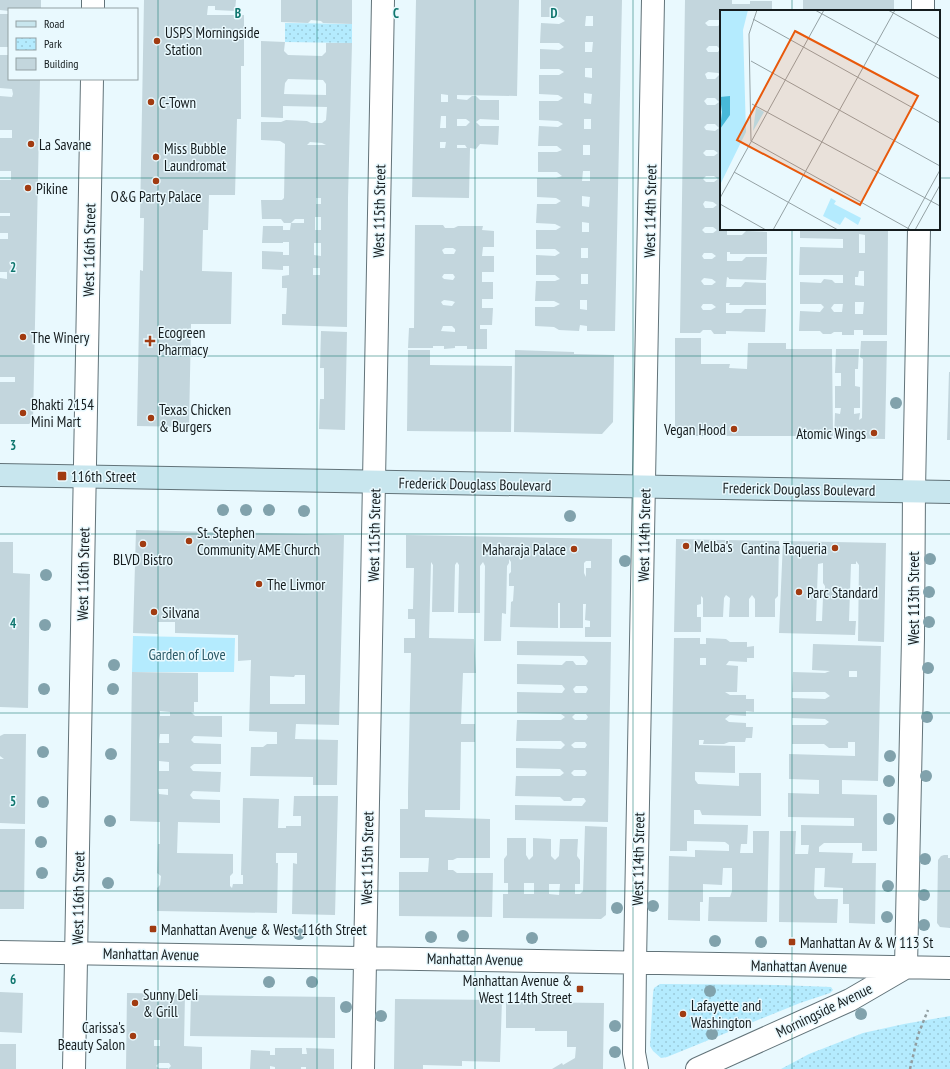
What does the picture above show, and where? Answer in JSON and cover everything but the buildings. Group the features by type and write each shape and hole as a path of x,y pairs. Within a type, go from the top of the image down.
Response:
{"main road":[{"name":"Frederick Douglass Boulevard","path":"0,475 374,483 950,492"}],"street":[{"name":"West 115th Street","path":"363,1069 383,0"},
{"name":"West 114th Street","path":"637,1069 634,1053 653,0"},
{"name":"West 116th Street","path":"74,1069 92,80"},
{"name":"West 113th Street","path":"906,967 913,638 919,230"},
{"name":"Manhattan Avenue","path":"0,952 950,968"},
{"name":"Morningside Avenue","path":"697,1069 850,1000 906,967"}],"path":[{"path":"910,1069 918,1035 928,1010"}],"green space":[{"path":"285,23 352,24 352,43 285,42"},
{"name":"Garden of Love","path":"133,636 235,638 234,672 132,672"},
{"path":"660,984 779,985 831,987 833,990 830,993 800,1003 667,1057 661,1058 650,1046 653,993 654,988"},
{"path":"950,1016 950,1069 781,1069 809,1054 863,1033"}],"place":[{"name":"USPS Morningside Station","path":"157,41"},
{"name":"C-Town","path":"151,102"},
{"name":"La Savane","path":"31,144"},
{"name":"Miss Bubble Laundromat","path":"156,157"},
{"name":"O&G Party Palace","path":"156,181"},
{"name":"Pikine","path":"28,188"},
{"name":"The Winery","path":"23,337"},
{"name":"Ecogreen Pharmacy","path":"150,341"},
{"name":"Bhakti 2154 Mini Mart","path":"23,413"},
{"name":"Texas Chicken & Burgers","path":"151,418"},
{"name":"Vegan Hood","path":"734,429"},
{"name":"Atomic Wings","path":"874,433"},
{"name":"116th Street","path":"62,476"},
{"name":"St. Stephen Community AME Church","path":"189,541"},
{"name":"BLVD Bistro","path":"143,544"},
{"name":"Melba's","path":"686,546"},
{"name":"Cantina Taqueria","path":"835,548"},
{"name":"Maharaja Palace","path":"574,549"},
{"name":"The Livmor","path":"259,584"},
{"name":"Parc Standard","path":"799,592"},
{"name":"Silvana","path":"154,612"},
{"name":"Manhattan Avenue & West 116th Street","path":"153,929"},
{"name":"Manhattan Av & W 113 St","path":"792,942"},
{"name":"Manhattan Avenue & West 114th Street","path":"580,989"},
{"name":"Sunny Deli & Grill","path":"135,1003"},
{"name":"Lafayette and Washington","path":"683,1014"},
{"name":"Carissa's Beauty Salon","path":"133,1036"}]}
